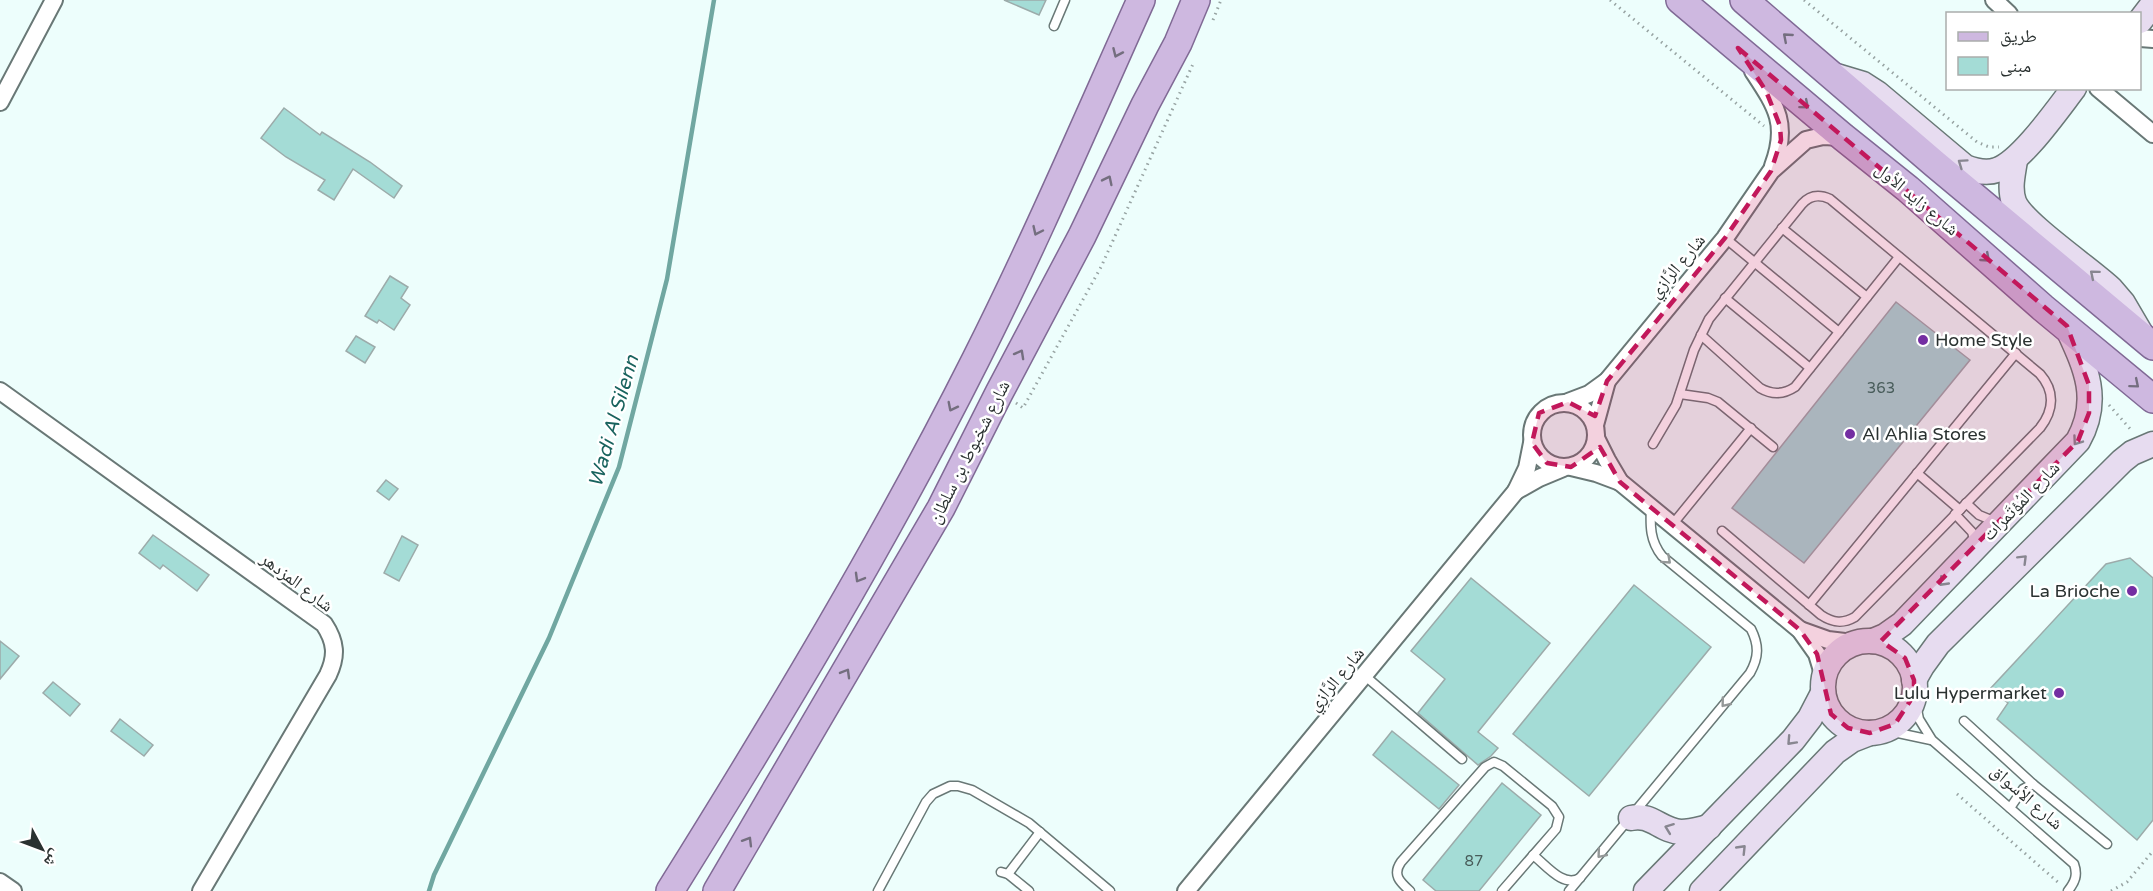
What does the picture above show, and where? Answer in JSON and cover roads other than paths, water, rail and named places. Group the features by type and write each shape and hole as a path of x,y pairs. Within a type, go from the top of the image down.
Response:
{"main road":[{"name":"شارع شخبوط بن سلطان","path":"670,891 839,612 944,422 1020,267 1140,0"},
{"path":"1185,53 1188,0"},
{"name":"شارع شخبوط بن سلطان","path":"717,891 941,508 1050,298 1145,105 1185,53 1196,0"},
{"name":"شارع زايد الأول","path":"1680,0 1908,189 2153,399"},
{"path":"1744,0 2147,341"}],"street":[{"path":"0,102 54,0"},
{"path":"1994,0 2008,12"},
{"path":"2141,19 2153,4"},
{"name":"شارع الرَّازِي","path":"1738,48 1772,104 1780,126 1781,140 1771,171"},
{"path":"1831,75 1863,84 1877,93 1965,167 1986,172 1997,171 2017,158 2072,90"},
{"path":"2100,90 2153,134"},
{"name":"شارع الرَّازِي","path":"1568,402 1589,394 1607,381 1725,238 1771,171 1806,140 1822,136 1843,137"},
{"path":"2017,158 2011,183 2012,193 2020,213 2111,289 2129,311 2147,341"},
{"name":"شارع المُؤتَمرات","path":"1863,642 1885,636 1902,624 2078,441 2085,429 2090,398 2081,357 2067,327"},
{"name":"شارع الرَّازِي","path":"1596,431 1607,381"},
{"name":"شارع المزدهر","path":"0,391 324,624 332,636 335,649 334,663 328,675 201,891"},
{"path":"1620,482 1607,460 1591,416 1585,410 1568,402 1552,404 1539,413 1532,427 1532,443 1535,451 1547,463 1596,472 1620,482 1651,507 1800,630 1817,654 1826,704 1839,722 1848,728 1877,731"},
{"path":"1567,467 1588,456 1594,448 1596,431"},
{"name":"شارع الرَّازِي","path":"1186,891 1516,491 1527,468 1532,443"},
{"path":"1702,891 1835,752 1852,740 1877,731 1904,717 1910,706 1922,666 1938,644 2122,461 2147,446"},
{"name":"شارع الرَّازِي","path":"1516,491 1539,478 1567,467"},
{"path":"1800,630 1828,640 1885,644 1900,653 1911,668 1914,688"},
{"path":"1647,891 1803,728 1834,656 1863,642"},
{"path":"1631,818 1648,818 1665,828 1680,832 1709,826"},
{"path":"0,882 13,891"}],"lane":[{"path":"1054,26 1065,0"},
{"path":"1653,444 1671,416 1701,335 1714,312 1782,228 1806,200 1812,197 1825,196 2016,353 2046,381 2052,398 2049,414 2040,428 1855,617 1841,622 1827,619 1722,531"},
{"path":"1782,228 1867,297"},
{"path":"1725,238 1839,332"},
{"path":"1701,335 1765,392 1779,394 1790,390 1899,256"},
{"path":"1725,298 1810,368"},
{"path":"1809,604 2016,353"},
{"path":"1680,394 1708,398 1718,402 1773,447"},
{"path":"1672,525 1751,428"},
{"path":"1917,473 1960,509 1999,522"},
{"path":"1569,891 1756,663 1758,651 1751,629 1656,549 1650,531 1651,507"},
{"path":"1960,509 1972,532 1975,548"},
{"path":"1364,675 1462,759"},
{"name":"شارع الأسواق","path":"1914,688 1919,719 1932,741 2074,864 2076,878 2068,891"},
{"path":"1964,722 2033,784 2107,844"},
{"name":"شارع الأسواق","path":"1877,731 1932,741"},
{"path":"1410,891 1397,877 1398,867 1489,764 1494,762 1503,766 1552,806 1558,813 1559,823 1503,891"},
{"path":"2010,807 2024,789 2033,784"},
{"path":"878,891 926,802 941,789 958,786 972,790 1023,819 1110,891"},
{"path":"1029,891 1005,873 1040,832"},
{"path":"1533,855 1566,881 1574,882 1580,878"}],"waterway":[{"name":"Wadi Al Silenn","path":"429,891 434,875 549,638 619,467 667,279 714,0"}],"place":[{"name":"Home Style","path":"1923,340"},
{"name":"Al Ahlia Stores","path":"1850,434"},
{"name":"La Brioche","path":"2132,591"},
{"name":"Lulu Hypermarket","path":"2059,693"}]}
